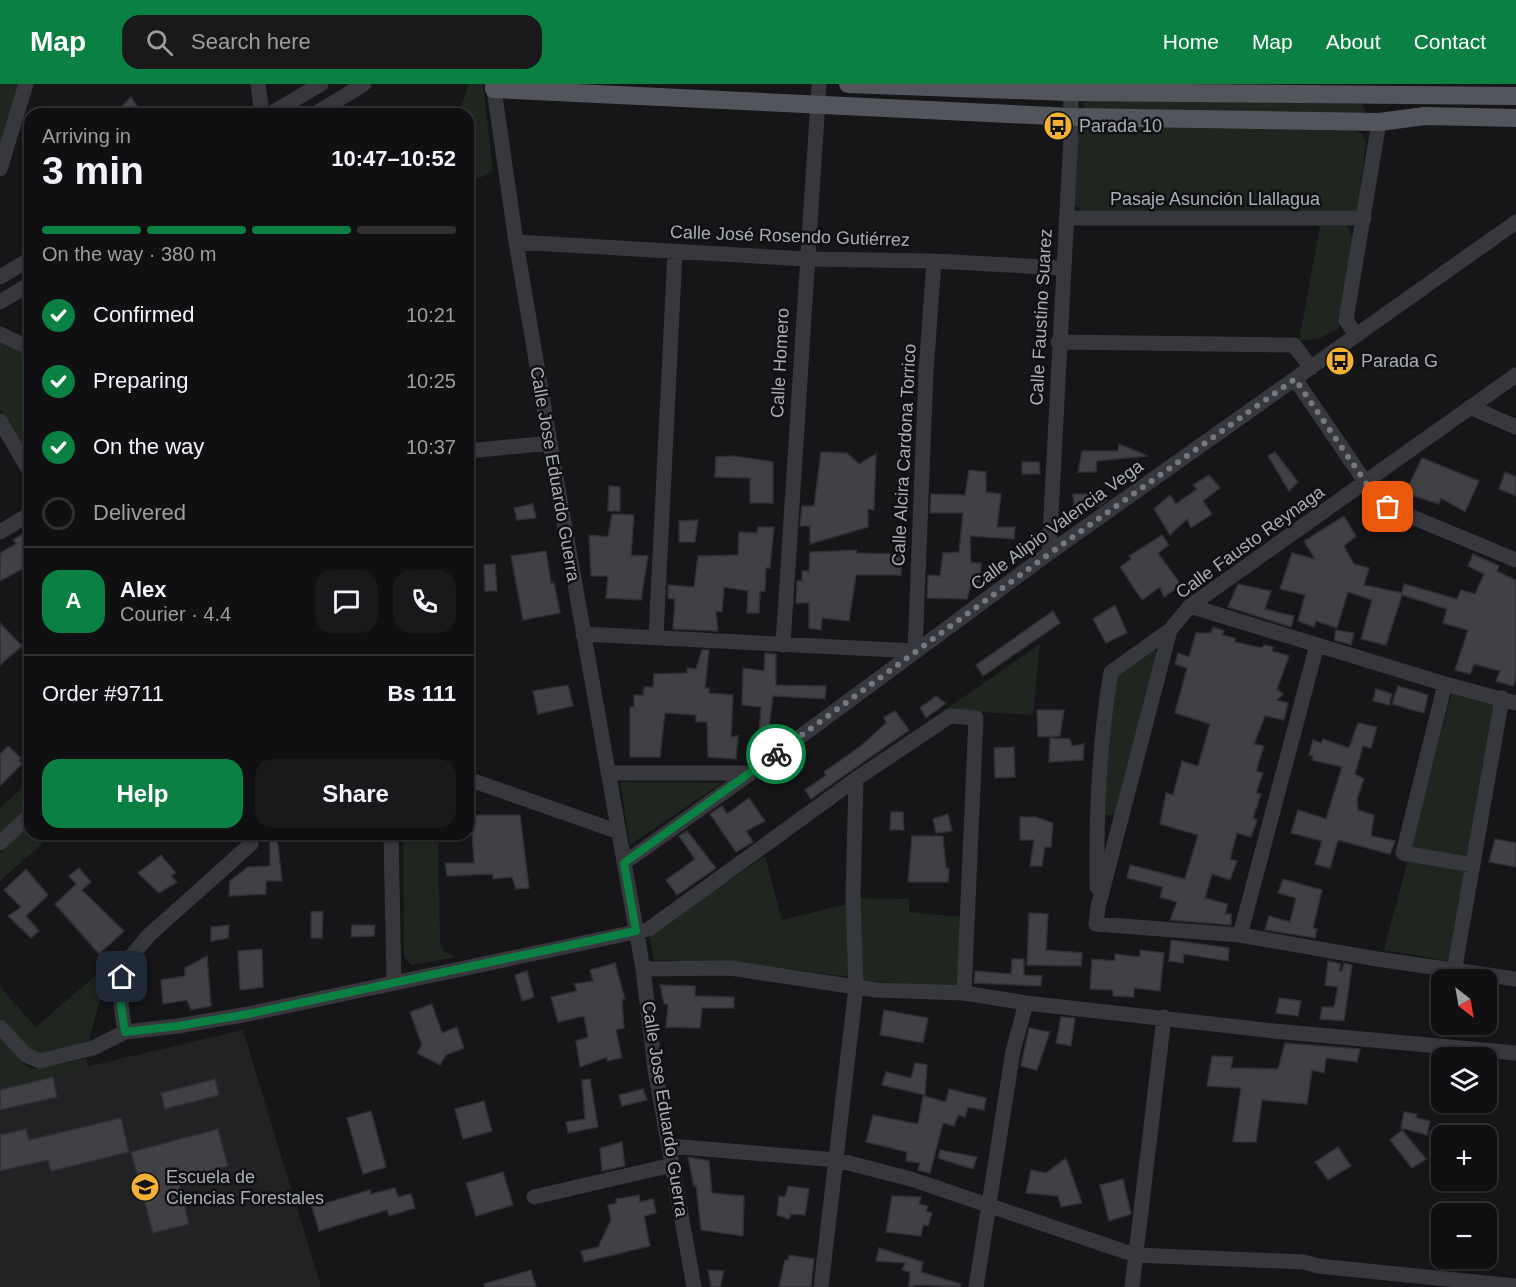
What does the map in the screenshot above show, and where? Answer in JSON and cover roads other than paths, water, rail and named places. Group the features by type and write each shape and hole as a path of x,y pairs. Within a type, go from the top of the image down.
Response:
{"main road":[{"path":"848,84 1069,88 1433,89 1516,96"},
{"path":"494,86 1072,117 1379,122 1425,116 1516,118"},
{"path":"1425,116 1433,89"},
{"path":"1379,122 1397,90"}],"street":[{"path":"0,170 26,84"},
{"path":"258,84 261,108"},
{"path":"280,108 321,84"},
{"path":"325,108 364,84"},
{"name":"Calle Homero","path":"783,645 819,84"},
{"name":"Calle Jose Eduardo Guerra","path":"494,86 516,242 583,634 644,969 656,1069 694,1287"},
{"name":"Calle Faustino Suarez","path":"1049,554 1058,342 1072,117 1069,88"},
{"path":"1356,335 1346,320 1379,122"},
{"name":"Pasaje Asunción Llallagua","path":"1066,218 1364,219"},
{"name":"Calle Alipio Valencia Vega","path":"624,863 751,773 1049,554 1516,222"},
{"name":"Calle José Rosendo Gutiérrez","path":"516,242 806,259 934,261 1062,268"},
{"path":"656,636 675,252"},
{"name":"Calle Alcira Cardona Torrico","path":"915,651 926,372 934,261"},
{"path":"0,277 24,262"},
{"path":"0,302 24,288"},
{"path":"0,334 24,345"},
{"path":"1058,342 1294,345 1311,368"},
{"name":"Calle Fausto Reynaga","path":"1240,935 1096,924 1098,907 1170,630 1190,606 1516,375"},
{"path":"1295,379 1366,483 1388,507 1516,561"},
{"path":"1470,407 1516,427"},
{"path":"0,422 24,462"},
{"path":"474,450 550,443"},
{"path":"0,532 24,518"},
{"path":"1190,606 1445,684 1509,700 1473,865 1455,969"},
{"path":"1098,907 1096,822 1103,719 1111,672 1170,630"},
{"path":"583,634 915,651"},
{"path":"1317,645 1240,935 1437,969"},
{"path":"1445,684 1403,854 1473,865"},
{"path":"0,1027 26,1055 40,1061 93,1048 125,1032 225,1018 649,929 856,779 950,716 976,718 964,993"},
{"path":"610,773 751,773"},
{"path":"821,1287 856,987 853,897 856,779"},
{"path":"474,781 619,832"},
{"path":"0,843 24,821"},
{"path":"125,1032 121,1005 122,977 129,959 149,934 251,844 249,840"},
{"path":"391,840 394,983"},
{"path":"644,969 730,968 876,990 964,993 1026,1003 1274,1031 1516,1053"},
{"path":"1497,977 1516,979"},
{"path":"976,1287 1013,1051 1026,1003"},
{"path":"1132,1287 1164,1017"},
{"path":"670,1146 837,1160 911,1179 1135,1255 1304,1262 1318,1266 1516,1286"},
{"path":"534,1197 672,1165"}],"place":[{"name":"Parada 10","path":"1058,126"},
{"name":"Parada G","path":"1340,361"},
{"name":"Escuela de Ciencias Forestales","path":"145,1187"}]}
